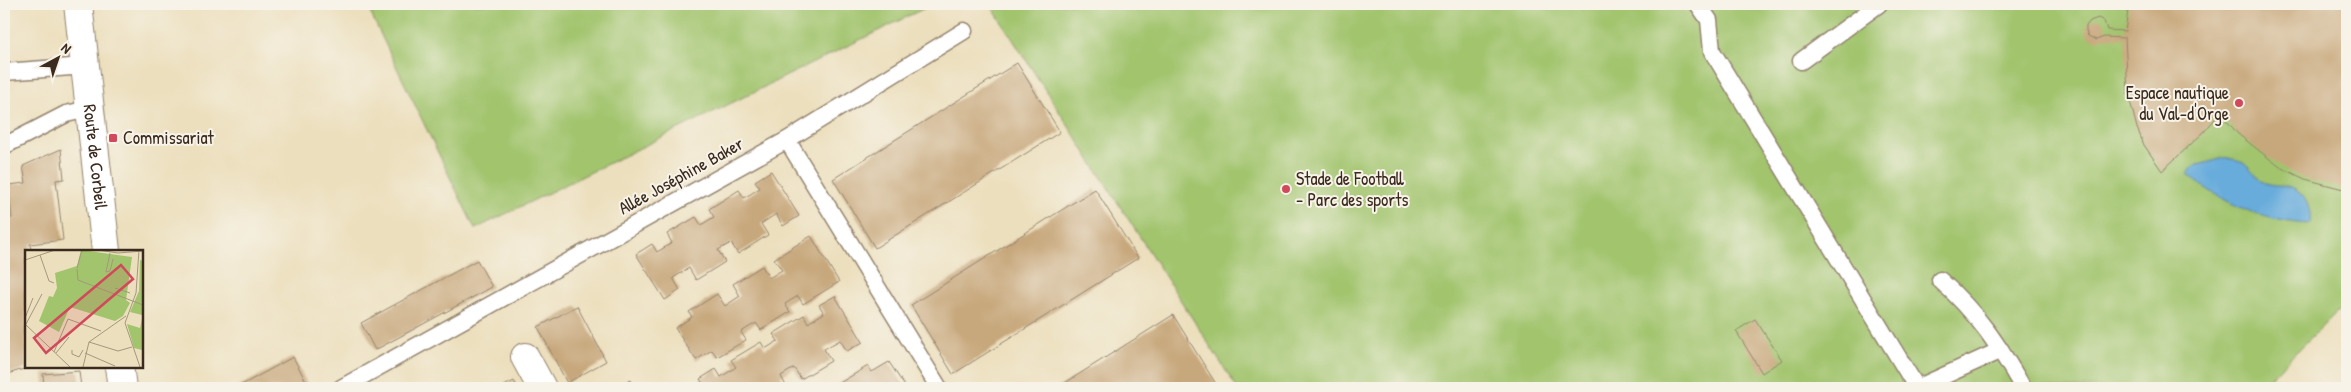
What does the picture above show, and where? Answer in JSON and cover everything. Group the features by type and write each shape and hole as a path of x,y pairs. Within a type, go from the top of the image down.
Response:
{"main road":[{"name":"Route de Corbeil","path":"78,4 106,250"},
{"path":"525,357 542,388"},
{"path":"119,367 122,388"}],"lane":[{"path":"1698,4 1709,20 1712,51 1917,388 2001,350"},
{"path":"1801,61 1879,4"},
{"name":"Allée Joséphine Baker","path":"341,388 787,140 964,31"},
{"path":"4,72 85,66"},
{"path":"4,146 66,114 90,109"},
{"path":"787,140 938,388"},
{"path":"1940,280 1968,305 2001,350 2023,388"}],"green space":[{"path":"366,4 933,4 475,229"},
{"path":"990,4 2347,4 2347,302 2260,388 1237,388"}],"water":[{"path":"2224,158 2243,162 2265,183 2288,187 2299,192 2306,201 2310,212 2310,224 2276,219 2244,209 2215,194 2187,174 2194,166"}],"building":[{"name":"Espace nautique du Val-d'Orge","path":"2129,4 2347,4 2347,190 2305,179 2280,167 2238,134 2220,113 2203,133 2162,171 2144,145 2137,128 2128,93 2125,38 2104,37 2096,40 2088,36 2086,31 2086,26 2090,21 2098,18 2104,21 2107,30 2125,31"},
{"path":"1017,63 1060,132 875,248 833,179"},
{"path":"61,149 64,179 56,180 63,240 30,244 31,250 25,250 25,367 31,367 4,375 4,219 12,218 8,185 26,183 23,166"},
{"path":"771,171 799,216 783,226 776,214 761,224 768,235 738,254 731,243 718,250 725,262 696,280 689,268 673,278 680,290 665,300 636,254 652,244 657,252 672,243 667,234 696,217 701,225 714,217 709,209 739,190 744,198 760,188 755,181"},
{"path":"1095,189 1138,258 953,374 911,305"},
{"path":"811,236 839,282 803,304 798,296 785,304 790,312 761,330 756,323 741,332 746,340 717,357 712,350 696,360 675,328 692,317 689,312 717,294 725,306 740,296 733,284 762,266 769,278 782,270 774,259"},
{"path":"477,260 492,287 375,350 361,323"},
{"path":"835,296 863,342 847,351 840,340 824,349 831,361 801,379 794,368 781,376 787,388 706,388 700,379 716,369 721,377 736,367 731,360 761,342 765,349 778,341 773,334 804,315 808,323 824,313 819,305"},
{"path":"577,306 606,361 567,383 538,327"},
{"path":"1173,315 1216,384 1209,388 1057,388"},
{"path":"1755,319 1782,360 1762,373 1736,331"},
{"path":"293,357 308,385 302,388 236,388"},
{"path":"889,362 906,388 841,388 838,384 868,366 872,372"},
{"path":"79,371 81,388 44,388 43,374"},
{"path":"631,380 635,388 616,388"},
{"path":"514,381 518,388 500,388"}],"place":[{"name":"Espace nautique du Val-d'Orge","path":"2239,103"},
{"name":"Commissariat","path":"113,138"},
{"name":"Stade de Football - Parc des sports","path":"1286,189"}]}
